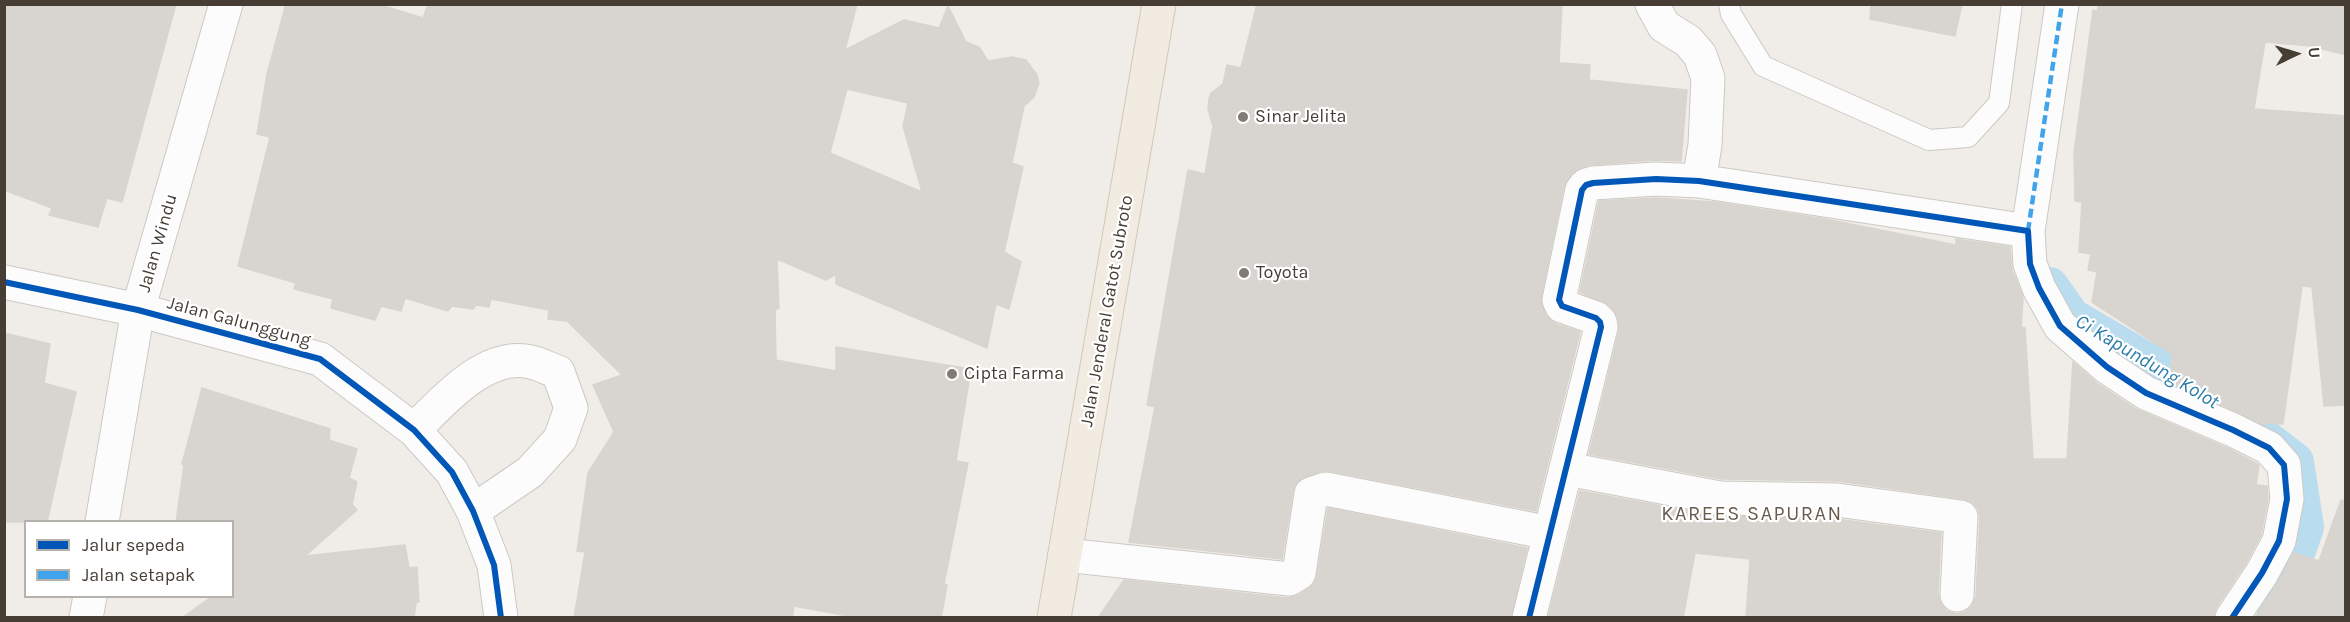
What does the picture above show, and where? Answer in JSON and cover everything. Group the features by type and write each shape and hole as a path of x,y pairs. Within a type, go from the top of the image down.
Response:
{"main road":[{"name":"Jalan Jenderal Gatot Subroto","path":"1054,618 1155,5"}],"street":[{"name":"Jalan Windu","path":"102,520 138,310 226,4"},
{"path":"1652,4 1664,26 1688,41 1700,55 1708,78 1705,144 1699,182"},
{"path":"2062,4 2028,231 2030,264 2039,288 2060,326 2107,367 2146,393 2269,448 2284,465 2286,499 2279,541 2262,573 2232,618"},
{"path":"1529,618 1601,327 1596,318 1562,306 1559,300 1582,190 1586,185 1656,179 1699,182 2028,231"},
{"name":"Jalan Galunggung","path":"4,282 138,310 320,359 414,430 452,472 473,511 494,565 501,618"},
{"path":"414,430 463,382 501,363 530,361 558,372 571,408 560,439 530,472 473,511"},
{"path":"1566,469 1720,498 1837,500 1962,517 1957,595"},
{"path":"1065,555 1289,579 1299,573 1311,494 1326,489 1550,533"},
{"path":"86,618 90,598"}],"lane":[{"path":"1730,4 1731,14 1763,66 1929,140 1968,137 1999,104 2012,4"}],"building":[{"path":"4,4 176,4 122,202 107,198 98,227 49,215 52,208 4,190"},
{"path":"286,4 377,4 423,18 428,4 857,4 845,50 904,20 939,28 948,6 966,42 979,47 988,61 1012,57 1026,60 1037,75 1039,83 1034,97 1024,106 1012,163 1023,167 1004,252 1021,262 1009,309 996,304 987,348 836,284 836,274 826,280 777,259 779,308 775,310 776,360 836,371 836,347 971,369 956,461 968,463 944,584 947,585 941,618 859,618 794,606 792,618 574,618 585,552 577,551 588,473 614,432 593,385 622,375 567,321 548,319 549,310 491,299 489,307 476,305 473,309 452,306 448,311 405,298 401,311 381,306 375,320 331,308 333,299 294,289 296,283 238,266 270,137 257,134 267,74","holes":["847,89 908,103 903,126 922,192 830,153"]},
{"path":"1257,4 1562,4 1559,63 1590,65 1589,80 1687,90 1681,161 1655,160 1588,165 1572,173 1564,186 1541,297 1546,315 1556,324 1580,332 1536,511 1321,471 1297,482 1293,491 1282,559 1129,542 1155,407 1147,405 1188,170 1205,174 1213,126 1208,109 1209,99 1211,93 1223,84 1227,65 1241,68"},
{"path":"1871,4 1962,4 1955,36 1870,19"},
{"path":"2099,4 2346,4 2346,55 2311,46 2265,42 2254,109 2346,116 2346,405 2324,406 2312,287 2302,286 2283,424 2265,423 2265,425 2171,383 2172,354 2092,302 2097,272 2088,270 2091,254 2079,252 2082,202 2075,201 2074,153 2093,10 2097,11"},
{"path":"1656,198 1714,202 1825,219 1956,245 1956,239 2010,247 2012,270 2023,298 2021,327 2025,328 2033,459 2067,459 2073,362 2097,383 2136,409 2225,447 2259,465 2256,485 2267,486 2268,498 2261,535 2246,563 2216,608 2213,618 1746,618 1750,559 1695,553 1683,618 1548,618 1580,491 1717,516 1836,519 1941,533 1938,594 1941,604 1947,611 1957,614 1965,612 1972,606 1976,597 1980,517 1978,508 1972,502 1964,499 1839,481 1722,479 1589,454 1619,331 1618,318 1609,305 1580,292 1599,201"},
{"path":"4,333 50,344 44,383 76,392 47,520 4,522"},
{"path":"202,388 330,429 329,440 357,449 349,478 357,482 352,504 357,510 305,556 405,545 409,568 417,567 419,602 416,603 414,618 182,618 210,598 234,598 234,520 176,520 184,465 182,464"},
{"path":"2341,500 2346,501 2346,618 2255,618 2294,553 2319,561"},
{"path":"1328,508 1527,548 1511,618 1098,618 1124,580 1287,598 1299,595 1314,584 1317,576"}],"waterway":[{"name":"Ci Kapundung Kolot","path":"2049,287 2071,318 2220,405 2294,462 2304,527 2276,606"}],"marked path":[{"path":"2028,231 2062,4"}],"cycle path":[{"path":"1529,618 1601,327 1596,318 1562,306 1559,300 1582,190 1586,185 1593,183 1656,179 1699,181 2028,231 2030,264 2039,288 2060,326 2107,367 2146,393 2269,448 2284,465 2287,499 2279,541 2262,573 2232,618"},
{"path":"4,282 138,310 320,359 414,430 452,472 473,511 494,565 501,618"}],"place":[{"name":"Sinar Jelita","path":"1243,117"},
{"name":"Toyota","path":"1244,273"},
{"name":"Cipta Farma","path":"952,374"}],"district":[{"name":"KAREES SAPURAN","path":"1752,514"}]}
